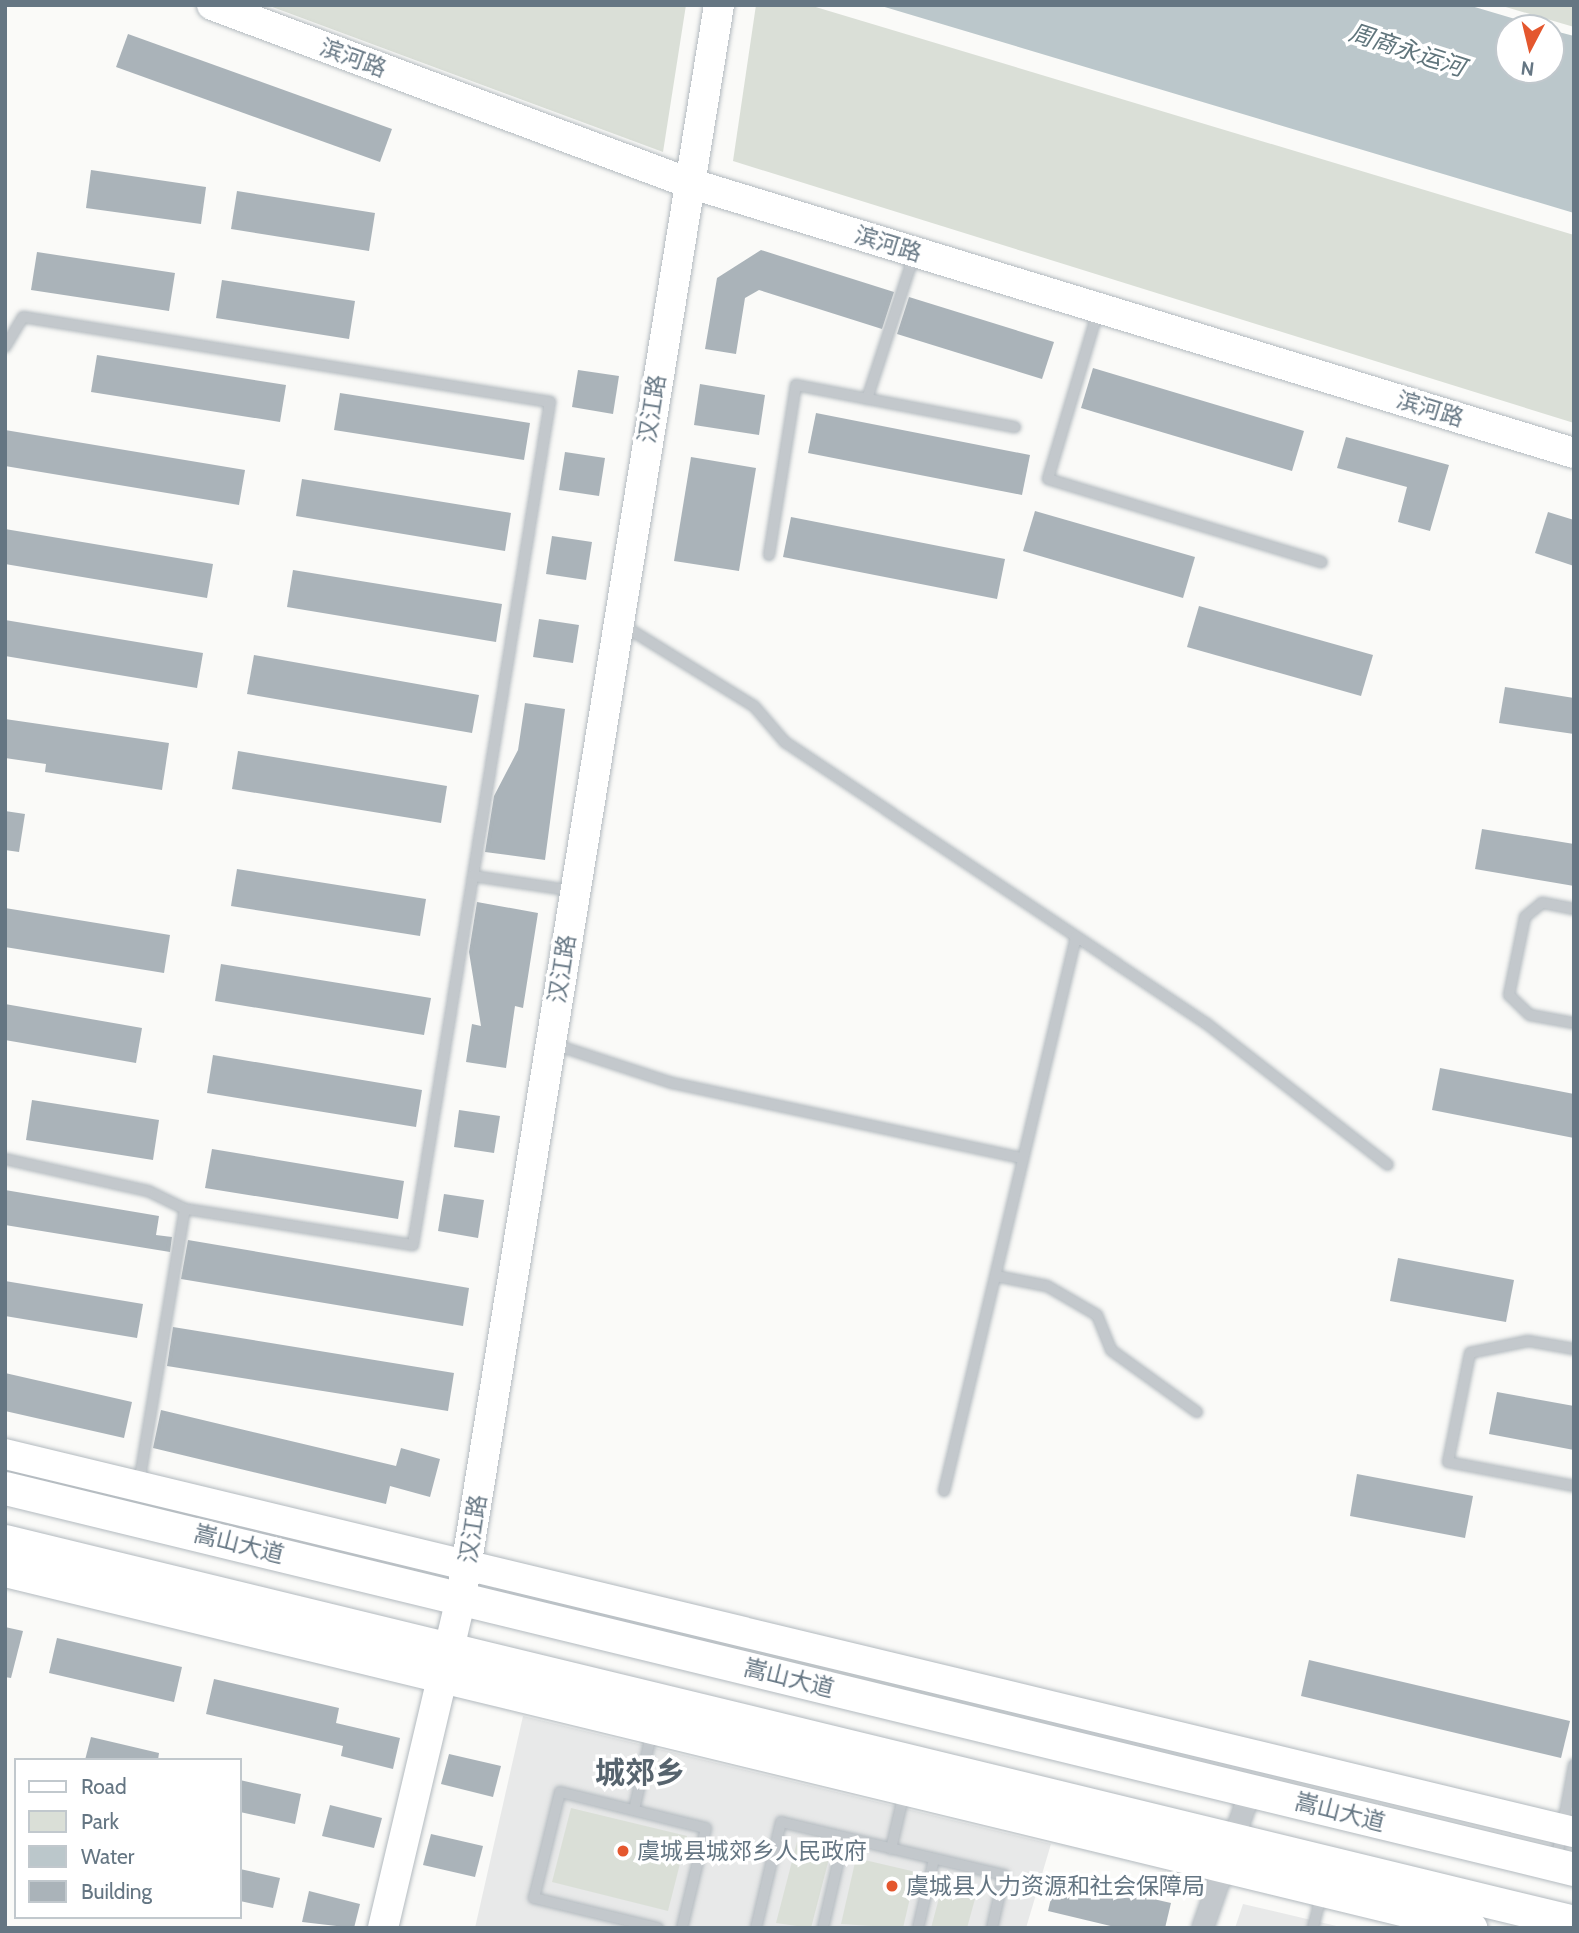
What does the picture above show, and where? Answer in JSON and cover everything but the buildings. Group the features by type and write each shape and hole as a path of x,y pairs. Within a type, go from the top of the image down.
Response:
{"main road":[{"name":"嵩山大道","path":"5,1488 135,1502 461,1598 1565,1867"},
{"path":"5,1541 449,1664 908,1776 1327,1877 1574,1922"}],"street":[{"name":"滨河路","path":"212,5 688,183 1574,453"},
{"name":"汉江路","path":"383,1928 449,1664 467,1566 688,183 719,5"},
{"path":"5,1454 135,1502 467,1566 1568,1830"},
{"path":"5,1572 449,1664"},
{"path":"1202,1928 1250,1790"},
{"path":"1327,1877 1472,1928"}],"lane":[{"path":"867,398 915,252"},
{"path":"1099,308 1048,479 1322,562"},
{"path":"5,347 23,317 550,402 412,1245 185,1209 148,1191 5,1159"},
{"path":"769,555 796,385 1015,427"},
{"path":"618,622 754,706 785,742 1207,1024 1388,1165"},
{"path":"473,876 575,891"},
{"path":"1574,909 1542,903 1525,917 1510,995 1530,1015 1574,1023"},
{"path":"944,1491 1076,937"},
{"path":"551,1043 672,1083 1023,1158"},
{"path":"135,1502 185,1209"},
{"path":"996,1276 1047,1286 1097,1315 1111,1350 1197,1412"},
{"path":"1574,1349 1528,1341 1470,1353 1448,1462 1574,1486"},
{"path":"634,1810 656,1714"},
{"path":"1565,1867 1574,1765"},
{"path":"891,1849 908,1776"},
{"path":"658,1928 534,1898 560,1792 706,1828 682,1928"},
{"path":"755,1928 781,1822 1004,1875 992,1928"},
{"path":"823,1928 844,1837"},
{"path":"918,1928 934,1859"},
{"path":"1313,1928 1327,1877"}],"shaded area":[{"path":"523,1716 1051,1844 1026,1928 475,1928"},
{"path":"1243,1904 1345,1928 1235,1928"}],"green space":[{"path":"267,5 686,5 663,152"},
{"path":"756,5 809,5 1574,235 1574,423 733,161"},
{"path":"1499,5 1574,5 1574,27 1565,24 1565,14 1530,14"},
{"path":"571,1808 687,1836 668,1911 552,1882"},
{"path":"797,1842 831,1851 811,1928 776,1923"},
{"path":"856,1858 916,1872 903,1928 841,1924"},
{"path":"944,1879 978,1888 967,1928 931,1928"}],"water":[{"name":"周商永运河","path":"878,5 1468,5 1498,14 1495,14 1495,84 1565,84 1565,34 1574,36 1574,213"}],"place":[{"name":"虞城县城郊乡人民政府","path":"623,1851"},
{"name":"虞城县人力资源和社会保障局","path":"892,1886"}],"district":[{"name":"城郊乡","path":"640,1773"}]}
